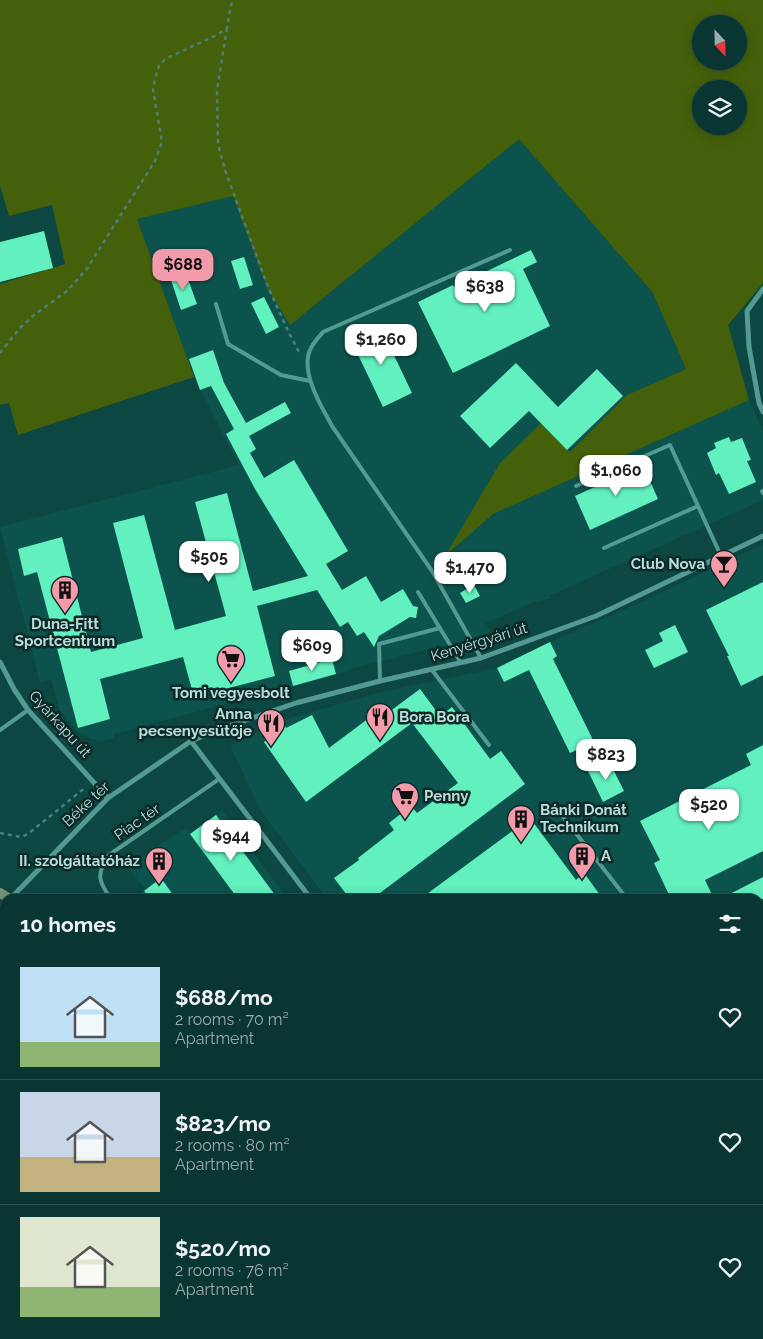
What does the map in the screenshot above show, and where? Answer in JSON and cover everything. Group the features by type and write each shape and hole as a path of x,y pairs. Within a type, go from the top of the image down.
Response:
{"street":[{"path":"763,289 747,311 749,347 763,412"},
{"name":"Kenyérgyári út","path":"190,741 296,703 380,681 481,658 596,616 763,536"},
{"name":"Gyárkapu út","path":"0,662 14,690 28,710 108,798"},
{"path":"190,741 307,894"},
{"name":"Béke tér","path":"15,894 108,798 190,741"}],"lane":[{"path":"481,658 432,571 332,426 318,401 310,381 308,367 310,348 323,332 510,250"},
{"path":"216,304 228,344 281,375 310,381"},
{"path":"576,486 670,445 721,556"},
{"path":"604,548 698,506"},
{"path":"418,592 461,663"},
{"path":"380,681 380,644 440,628"},
{"path":"432,670 488,745"},
{"path":"0,730 28,710"},
{"name":"Piac tér","path":"108,894 100,884 101,867 109,855 219,779"},
{"path":"557,809 623,894"}],"path":[{"path":"232,0 217,90 218,144 225,170 268,287 289,333 308,367"},
{"path":"0,354 20,328 34,315 67,292 86,270 155,161 162,142 153,89 159,66 165,59 217,35 227,28"},
{"path":"0,833 21,837 28,834 94,781"}],"shaded area":[{"path":"519,139 653,293 686,369 627,395 570,452 541,423 500,463 486,488 493,514 749,400 763,431 763,500 549,596 550,598 536,601 486,623 491,632 114,734 114,737 111,739 102,741 91,739 78,732 60,711 51,679 40,682 0,527 239,465 194,377 137,219 233,196 301,316"},
{"path":"763,544 763,894 323,894 261,811 230,746 290,718 385,691 497,668 550,642 646,600"},
{"path":"222,810 284,894 139,894 145,889 127,866 185,828 191,833"}],"green space":[{"path":"0,0 763,0 763,283 728,325 749,400 493,514 445,556 500,463 541,423 570,452 627,395 686,369 653,293 519,139 290,325 267,287 233,196 137,219 194,377 18,435 9,403 0,405 0,284 65,264 52,205 9,216 0,186"}],"building":[{"path":"44,231 53,268 0,282 0,242"},
{"path":"531,250 537,262 523,269 550,326 453,373 418,302"},
{"path":"244,257 253,285 240,289 231,261"},
{"path":"185,271 197,304 181,310 170,277"},
{"path":"264,297 279,327 266,334 251,303"},
{"path":"379,324 412,393 383,407 350,338"},
{"path":"213,350 224,383 246,423 285,402 291,413 249,436 256,449 250,453 264,478 294,460 348,551 326,564 342,590 366,576 381,602 403,589 413,606 418,607 416,618 410,617 379,636 374,647 364,632 357,636 348,622 340,627 317,590 257,606 275,676 194,697 183,657 100,679 110,719 78,728 37,572 24,576 18,549 62,537 91,652 143,638 113,523 144,515 175,630 226,616 195,502 227,493 253,591 308,576 255,489 226,434 234,429 211,386 200,390 189,359"},
{"path":"516,363 558,407 597,369 623,396 567,450 529,411 490,448 460,416"},
{"path":"729,437 731,442 742,438 751,460 747,461 756,482 729,494 719,473 716,475 707,453 716,448 714,443"},
{"path":"643,465 658,499 590,530 575,496"},
{"path":"763,582 763,675 741,686 727,656 729,656 706,610"},
{"path":"474,585 480,596 466,603 460,593"},
{"path":"675,625 688,652 654,668 645,650 663,641 659,633"},
{"path":"550,642 557,656 553,659 594,742 570,753 529,670 504,682 497,668"},
{"path":"332,659 336,674 293,686 289,671"},
{"path":"420,689 440,716 452,707 490,759 501,751 525,784 379,894 346,894 334,878 359,860 358,858 394,830 389,823 411,806 417,813 458,783 412,723 306,802 264,742 285,726 286,728 312,715 329,748 385,706 389,712"},
{"path":"763,745 763,851 705,880 712,894 669,894 654,863 660,860 640,821 751,765 746,754"},
{"path":"609,761 624,791 603,802 588,771"},
{"path":"216,815 274,894 234,894 190,834"},
{"name":"Bánki Donát Technikum","path":"530,818 576,880 584,873 599,894 427,894"},
{"path":"763,877 763,894 730,894"},
{"name":"II. szolgáltatóház","path":"161,878 172,894 146,894 144,891"}],"place":[{"name":"Club Nova","path":"724,588"},
{"name":"Duna-Fitt Sportcentrum","path":"65,614"},
{"name":"Tomi vegyesbolt","path":"231,683"},
{"name":"Bora Bora","path":"380,741"},
{"name":"Anna pecsenyesütője","path":"271,747"},
{"name":"Penny","path":"405,820"},
{"name":"Bánki Donát Technikum","path":"521,843"},
{"name":"A","path":"582,880"},
{"name":"II. szolgáltatóház","path":"159,885"}]}
